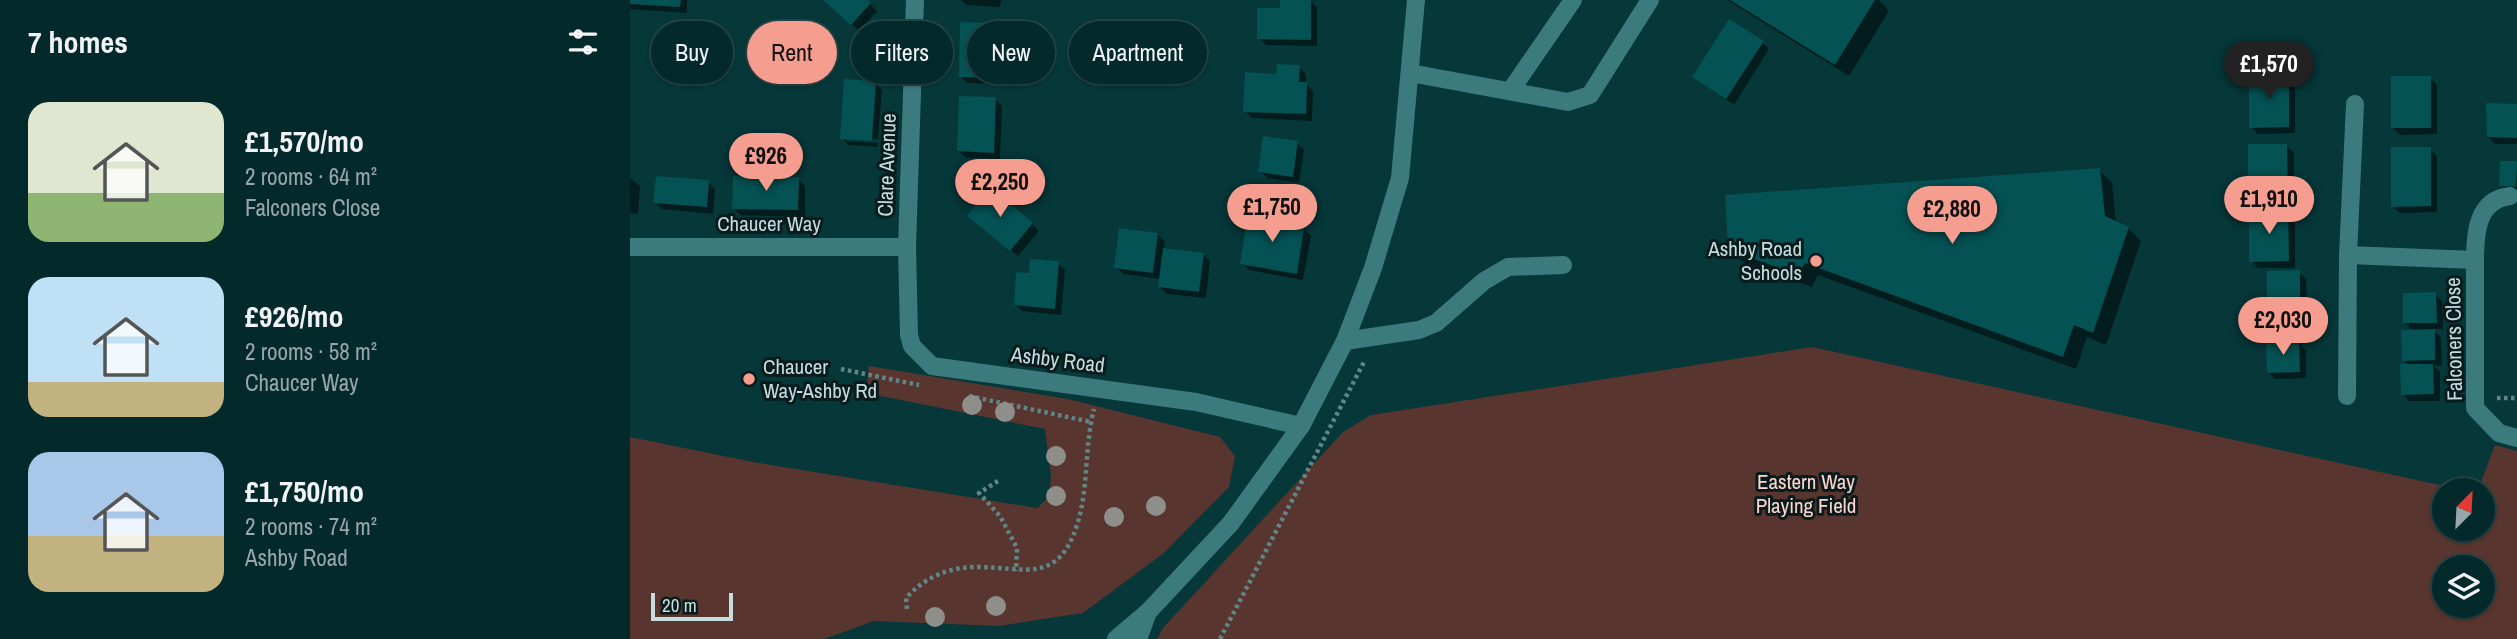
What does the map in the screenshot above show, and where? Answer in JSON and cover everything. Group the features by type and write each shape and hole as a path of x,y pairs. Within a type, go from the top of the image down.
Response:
{"street":[{"name":"Clare Avenue","path":"907,247 915,0"},
{"path":"1116,639 1148,612 1231,523 1301,426 1345,341 1373,268 1400,178 1416,0"},
{"path":"1511,90 1573,0"},
{"path":"1410,73 1568,102 1590,95 1650,0"},
{"path":"2347,396 2348,255 2355,104"},
{"path":"2475,260 2477,227 2482,214 2496,200 2510,196"},
{"name":"Chaucer Way","path":"630,247 907,247"},
{"name":"Ashby Road","path":"907,247 909,335 912,346 932,366 1196,402 1301,426"},
{"name":"Falconers Close","path":"2348,255 2475,260 2475,408 2499,433 2517,438"},
{"path":"1345,341 1419,330 1436,323 1449,314 1470,292 1496,272 1508,267 1563,265"},
{"path":"1138,639 1148,612"}],"path":[{"path":"1220,639 1377,338"},
{"path":"907,609 906,598 918,585 937,574 976,567 1028,571 1049,566 1066,551 1077,525 1091,422 1100,388"},
{"path":"998,481 979,493 1000,516 1017,548 1016,571"}],"green space":[{"name":"Eastern Way Playing Field","path":"1812,347 2432,483 2432,541 2496,541 2496,478 2483,478 2495,445 2517,451 2517,639 1157,639 1163,628 1343,432 1371,415"},
{"path":"869,366 1068,399 1220,437 1235,456 1229,487 1164,553 1083,613 999,626 874,621 824,639 630,639 630,437 753,462 1037,508 1049,497 1051,475 1045,429 866,393"}],"building":[{"path":"630,0 681,0 680,7 630,4"},
{"path":"823,0 868,0 871,3 855,21 851,21 851,25"},
{"path":"1280,0 1311,0 1311,40 1257,39 1257,8 1280,8"},
{"path":"1730,0 1875,0 1835,65"},
{"path":"1729,19 1764,41 1726,99 1692,77"},
{"path":"960,22 967,22 967,77 959,77"},
{"path":"1277,64 1300,65 1299,82 1307,82 1306,114 1243,112 1245,72 1276,74"},
{"path":"2249,75 2289,75 2289,127 2249,128"},
{"path":"2391,76 2431,76 2431,128 2391,128"},
{"path":"844,79 851,79 851,84 876,84 872,141 840,139"},
{"path":"959,96 996,97 994,153 957,151"},
{"path":"2486,103 2517,104 2517,138 2487,137"},
{"path":"1263,136 1298,141 1293,177 1258,172"},
{"path":"2248,144 2287,144 2288,196 2248,196"},
{"path":"2391,147 2431,147 2431,206 2391,207"},
{"path":"2500,161 2517,161 2516,187 2499,186"},
{"path":"2100,168 2105,216 2129,227 2093,333 2074,325 2063,357 1805,263 1799,275 1728,250 1725,195"},
{"path":"656,176 709,180 707,207 653,203"},
{"path":"733,176 799,177 798,210 732,209"},
{"path":"990,187 1033,223 1010,251 967,216"},
{"path":"2288,209 2289,261 2249,262 2249,210"},
{"path":"1248,212 1289,219 1288,224 1304,227 1297,274 1240,264"},
{"path":"1119,228 1158,233 1153,273 1114,268"},
{"path":"1163,248 1204,253 1199,292 1158,287"},
{"path":"1030,259 1059,261 1055,309 1014,305 1016,272 1029,273"},
{"path":"2300,270 2300,301 2267,302 2267,271"},
{"path":"2436,292 2437,323 2403,323 2403,293"},
{"path":"2264,307 2298,307 2298,338 2265,338"},
{"path":"2435,329 2435,360 2402,361 2401,330"},
{"path":"2299,341 2300,372 2267,373 2266,342"},
{"path":"2400,364 2433,364 2434,394 2401,395"}],"place":[{"name":"Ashby Road Schools","path":"1816,261"},
{"name":"Chaucer Way-Ashby Rd","path":"749,379"}]}
